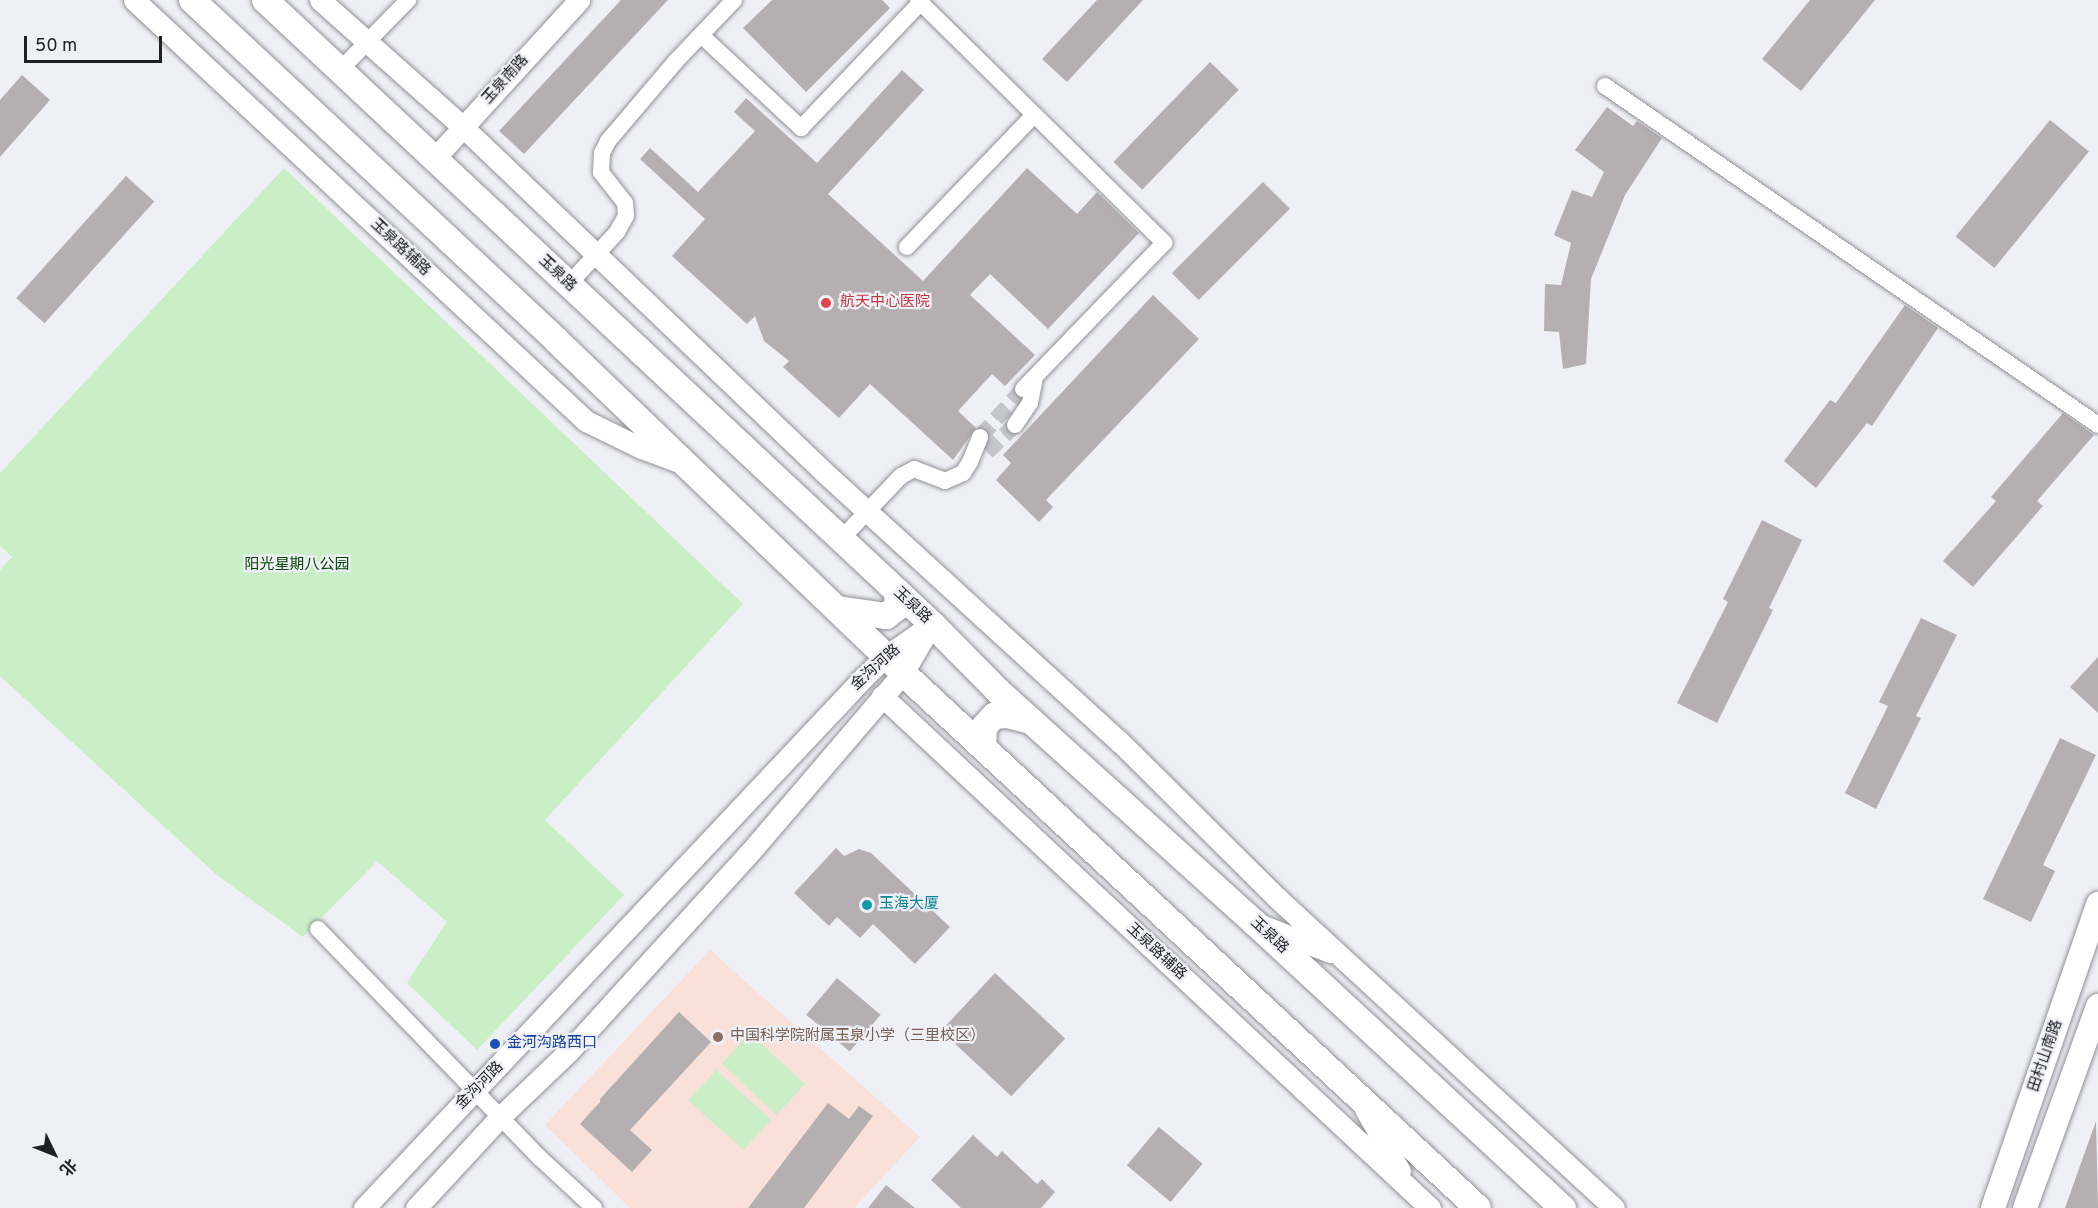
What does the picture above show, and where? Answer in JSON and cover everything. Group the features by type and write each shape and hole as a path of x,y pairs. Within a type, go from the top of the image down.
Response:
{"main road":[{"path":"192,0 686,464 983,747 1478,1208"},
{"name":"玉泉路","path":"265,0 897,591 998,691 1255,923 1563,1208"},
{"path":"838,609 886,616 898,607 897,591"},
{"path":"983,747 984,728 994,716 1007,715 1032,721"},
{"name":"田村山南路","path":"1993,1208 2098,904"},
{"name":"田村山南路","path":"2025,1208 2098,1006"}],"street":[{"name":"玉泉路辅路","path":"134,0 586,421 641,448 686,464"},
{"path":"320,0 463,127 867,512 1120,742 1276,897 1614,1208"},
{"path":"340,70 408,0"},
{"name":"玉泉南路","path":"434,160 579,0"},
{"path":"568,285 624,224 626,216 624,203 601,172 602,153 608,141 734,0"},
{"path":"701,35 801,128 919,1 1164,243 1023,389"},
{"path":"1605,86 2098,425"},
{"path":"907,247 1034,115"},
{"path":"1015,425 1030,403 1035,376"},
{"path":"841,539 901,476 914,469 945,481 963,473 984,445"},
{"name":"金沟河路","path":"364,1208 474,1090 932,624"},
{"name":"金沟河路","path":"416,1208 500,1117 569,1051 751,851 882,696 895,664"},
{"name":"玉泉路辅路","path":"882,696 1430,1208"},
{"path":"1255,923 1342,957"},
{"path":"318,929 500,1117 594,1208"},
{"path":"1361,1101 1410,1190"}],"shaded area":[{"name":"中国科学院附属玉泉小学（三里校区）","path":"710,950 920,1137 854,1208 630,1208 545,1125"}],"green space":[{"name":"阳光星期八公园","path":"284,168 743,604 545,820 624,895 477,1050 407,983 447,922 377,861 303,937 218,876 0,676 0,570 12,557 0,546 0,473"},
{"path":"750,1033 805,1084 776,1115 721,1064"},
{"path":"716,1070 771,1120 744,1150 689,1100"}],"building":[{"path":"621,0 668,0 524,154 499,131"},
{"path":"772,0 882,0 890,8 806,92 743,28"},
{"path":"1097,0 1143,0 1067,82 1042,59"},
{"path":"1810,0 1875,0 1801,91 1762,59"},
{"path":"1210,62 1239,90 1142,190 1113,162"},
{"path":"902,70 924,90 828,194 923,281 1027,168 1077,214 1097,192 1139,233 1048,329 990,274 970,295 1035,355 1005,386 992,374 958,411 976,428 953,460 870,384 839,418 783,367 789,361 764,341 755,316 747,324 672,256 705,219 640,159 650,148 698,192 755,131 734,112 746,98 817,163"},
{"path":"22,75 50,100 0,157 0,100"},
{"path":"1607,107 1633,126 1637,121 1662,138 1625,195 1591,279 1586,364 1563,369 1559,332 1544,331 1545,284 1561,285 1571,243 1554,235 1572,190 1592,197 1604,172 1575,150"},
{"path":"2050,120 2089,151 1994,268 1956,237"},
{"path":"126,176 154,201 45,323 16,298"},
{"path":"1263,182 1290,209 1199,300 1172,273"},
{"path":"1153,295 1199,339 1046,500 1053,507 1039,522 996,480 1011,463 1003,455"},
{"path":"1905,305 1938,328 1872,426 1867,423 1816,488 1784,461 1830,400 1836,403"},
{"path":"2063,413 2094,435 2037,501 2043,506 1973,587 1943,561 1996,501 1991,497"},
{"path":"1762,520 1802,540 1769,608 1773,610 1717,723 1677,703 1728,602 1723,599"},
{"path":"1921,618 1957,635 1916,716 1921,718 1876,809 1845,793 1888,706 1879,702"},
{"path":"2098,657 2098,713 2070,687"},
{"path":"2060,738 2096,755 2043,865 2055,871 2031,922 1983,899"},
{"name":"玉海大厦","path":"836,848 844,856 859,849 871,853 950,927 915,964 873,924 860,938 837,917 829,926 794,893"},
{"path":"995,973 1065,1038 1011,1096 941,1031"},
{"path":"837,978 881,1015 850,1051 806,1015"},
{"path":"679,1012 711,1042 630,1130 652,1150 632,1172 580,1124"},
{"path":"828,1103 849,1119 859,1106 873,1116 804,1208 748,1208"},
{"path":"2096,1121 2098,1208 2065,1208"},
{"path":"1159,1127 1203,1164 1171,1202 1127,1165"},
{"path":"973,1135 997,1157 1002,1151 1037,1184 1042,1179 1055,1192 1041,1208 961,1208 931,1180"},
{"path":"886,1185 915,1208 868,1208"}],"tunnel":[{"path":"980,437 1023,389"},
{"path":"987,452 1015,425"}],"place":[{"name":"航天中心医院","path":"826,303"},
{"name":"玉海大厦","path":"867,905"},
{"name":"中国科学院附属玉泉小学（三里校区）","path":"718,1037"},
{"name":"金河沟路西口","path":"495,1044"}]}
